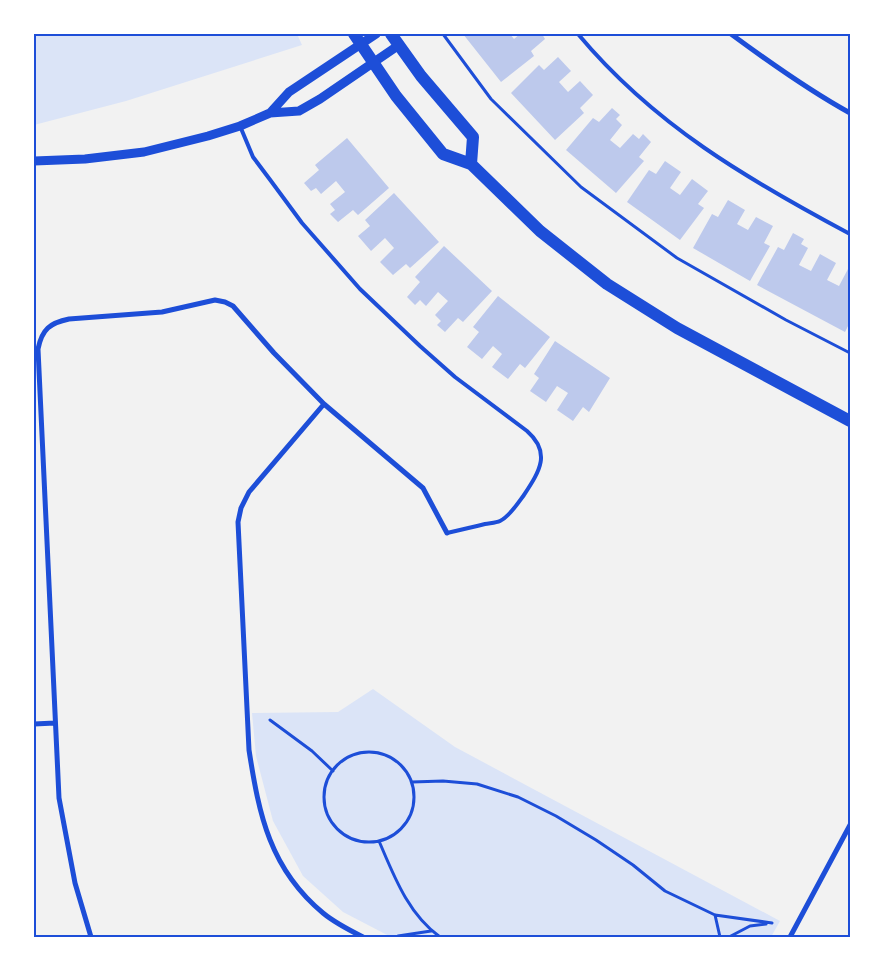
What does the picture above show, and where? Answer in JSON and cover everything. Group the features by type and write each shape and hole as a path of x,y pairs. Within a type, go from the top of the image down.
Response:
{"main road":[{"path":"391,34 421,76 473,137 471,164"},
{"path":"357,39 396,96 443,154 471,164 540,231 608,284 677,328 850,421"}],"street":[{"path":"270,113 289,92 357,39 376,34"},
{"path":"731,34 784,73 850,112"},
{"path":"34,161 85,159 144,152 208,136 240,126 270,113 299,111 320,99 399,45"},
{"path":"91,937 82,908 59,798 38,349 40,338 47,329 56,322 69,319 162,312 215,300 233,306 274,353 324,404 423,488 447,533"},
{"path":"324,404 249,492 241,508 238,522 249,750 254,786 264,824 270,844 280,862 292,881 319,909 346,928 363,937"},
{"path":"34,724 55,723"},
{"path":"790,937 850,825"}],"lane":[{"path":"578,34 609,69 660,115 686,135 743,174 850,234"},
{"path":"240,126 253,158 302,223 360,288 420,346 456,377 527,430 540,445 540,465 536,476 510,513 500,520 447,533"}],"path":[{"path":"443,34 492,99 581,187 677,258 786,320 850,353"},
{"path":"270,720 298,740 333,771"},
{"path":"363,752 380,753 395,760 401,765 412,782 414,802 406,824 395,834 379,841 365,842 347,836 334,825 329,817 324,793 328,779 340,763 355,754 363,752"},
{"path":"412,782 443,781 477,784 518,797 556,816 596,840 633,865 665,891 715,915 772,923 750,926 729,937"},
{"path":"379,841 400,889 416,914 431,931 440,937"},
{"path":"715,915 720,937"},
{"path":"398,936 431,931"}],"shaded area":[{"path":"34,34 297,34 302,45 126,101 34,125"},
{"path":"373,689 455,747 780,921 771,937 391,937 343,912 303,876 273,821 256,756 252,713 338,712"}],"building":[{"path":"463,34 510,34 514,39 520,34 542,34 545,39 531,51 534,56 501,82"},
{"path":"558,57 571,71 559,82 568,92 580,81 593,95 580,108 584,113 555,140 511,93 539,65 544,70"},
{"path":"612,108 620,115 616,119 622,125 610,140 620,148 633,134 639,139 643,134 651,142 639,157 644,161 616,193 566,150 593,118 599,122"},
{"path":"347,138 389,188 358,215 353,210 338,222 330,214 335,210 330,204 345,192 336,181 321,194 316,188 311,191 304,183 319,170 315,165"},
{"path":"665,161 681,172 670,188 680,195 692,179 708,191 698,204 704,208 680,240 627,202 649,170 656,174"},
{"path":"394,193 439,242 410,268 406,264 393,275 380,262 394,248 385,238 371,251 358,236 370,226 365,220"},
{"path":"728,200 745,210 737,224 748,230 756,217 773,226 764,243 770,246 750,281 693,248 712,214 718,217"},
{"path":"793,233 804,239 801,244 808,248 799,265 811,271 820,254 836,263 827,280 839,286 848,269 850,270 850,322 845,332 757,285 778,247 784,250"},
{"path":"444,246 492,291 463,322 458,318 445,332 437,325 441,321 435,315 448,301 438,292 426,306 420,300 415,305 407,297 420,282 415,277"},
{"path":"498,296 550,337 525,368 520,364 508,379 492,367 502,354 493,346 482,359 467,347 479,332 473,327"},
{"path":"555,341 610,378 589,412 583,407 573,421 557,410 568,393 557,386 546,402 530,391 539,378 534,374"}]}
